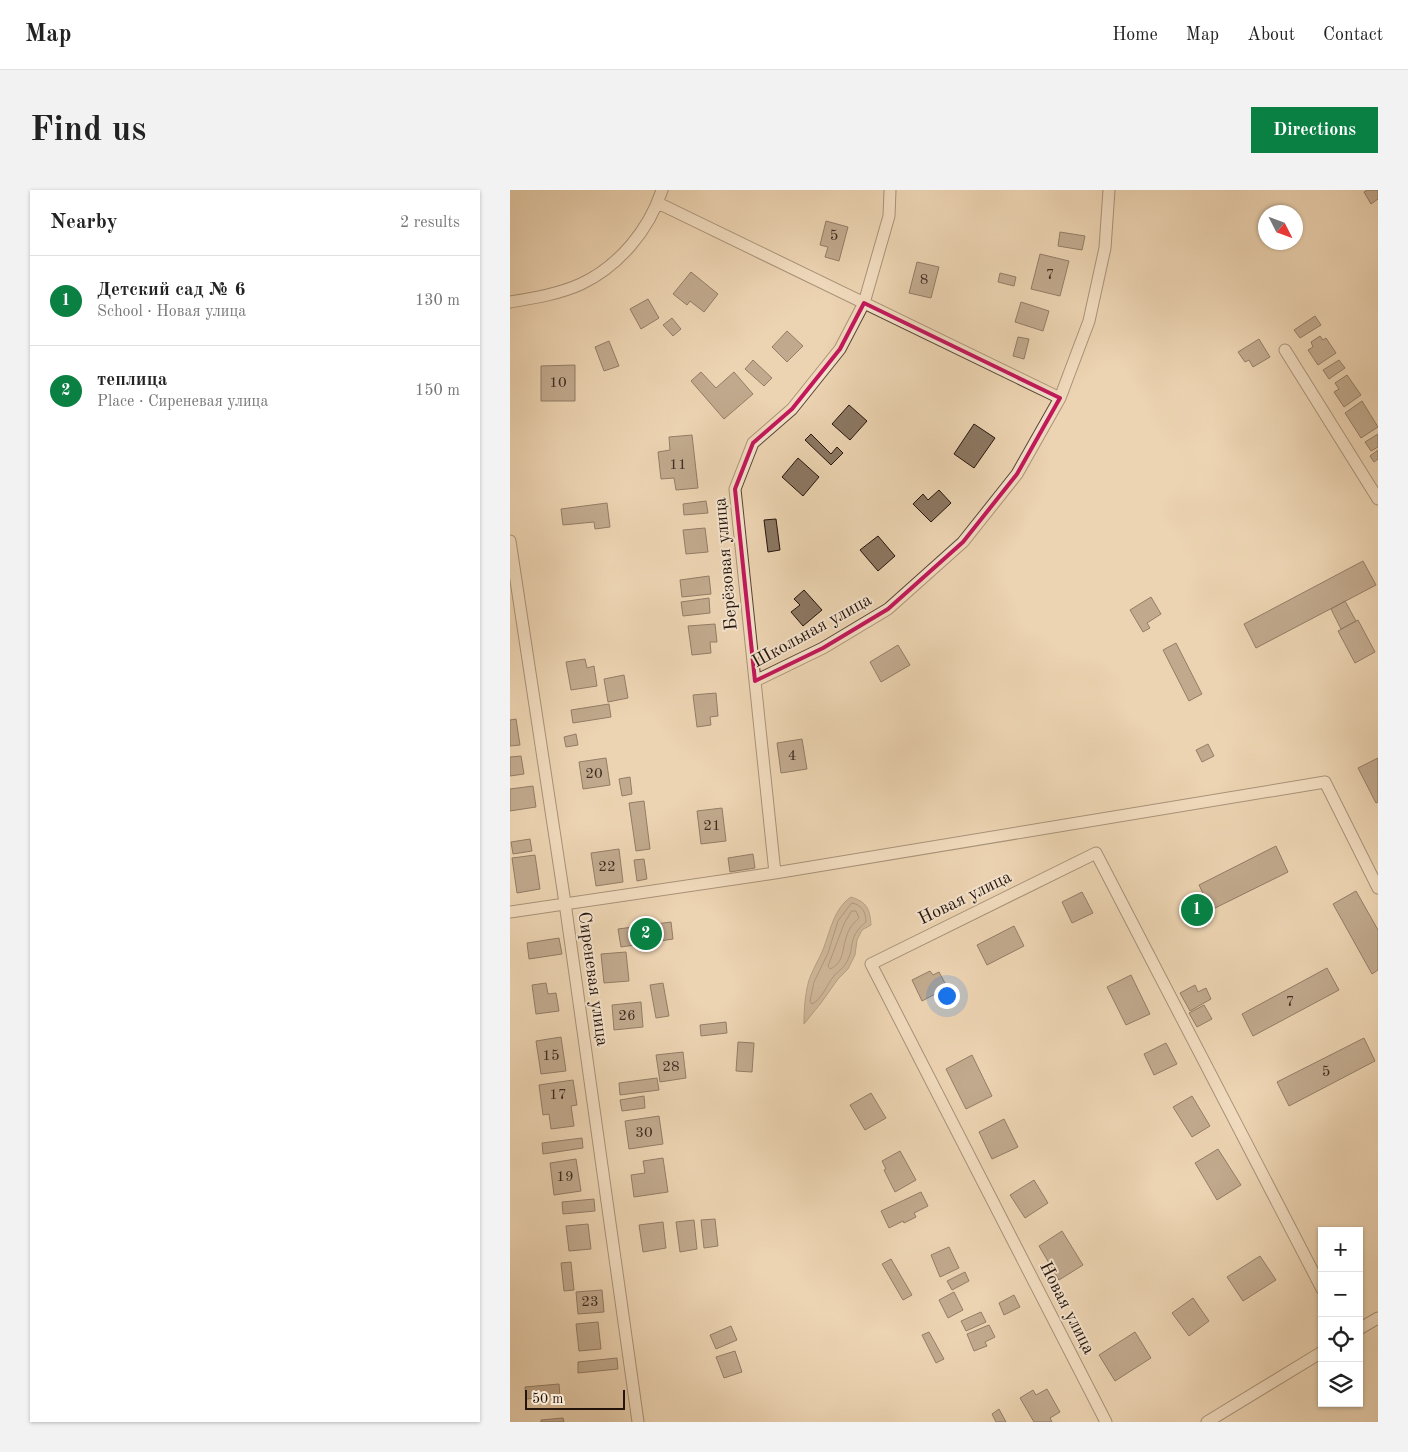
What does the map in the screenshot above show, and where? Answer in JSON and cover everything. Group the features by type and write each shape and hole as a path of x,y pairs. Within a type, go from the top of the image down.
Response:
{"street":[{"path":"510,302 542,297 581,284 614,262 643,230 658,203 662,190"},
{"name":"Берёзовая улица","path":"755,681 735,489 753,443 792,409 840,349 864,303 889,216 890,190"},
{"name":"Школьная улица","path":"775,872 755,681 823,648 888,608 963,542 1017,474 1060,398 1089,321 1105,248 1110,190"},
{"path":"658,203 1060,398"},
{"path":"1285,350 1378,499"},
{"name":"Сиреневая улица","path":"510,541 565,903 638,1422"},
{"path":"510,912 775,872 1325,782 1378,888"},
{"name":"Новая улица","path":"1106,1422 870,964 1096,853 1318,1282"},
{"path":"1363,1327 1378,1318"},
{"path":"1207,1422 1318,1354"}],"highlighted area":[{"path":"864,303 1060,398 1017,474 963,542 888,609 823,648 755,681 735,489 753,443 792,409 840,349"}],"water":[{"path":"851,897 861,901 867,907 871,925 862,930 857,940 855,955 848,969 838,979 804,1024 806,996 810,977 836,915"}],"building":[{"path":"1367,190 1378,190 1378,199 1371,204 1364,192"},
{"path":"826,221 848,227 839,261 825,257 828,247 820,245"},
{"path":"1060,232 1085,236 1082,250 1058,246"},
{"path":"1040,254 1069,261 1060,296 1031,289"},
{"path":"917,262 939,267 931,298 909,293"},
{"path":"691,272 718,294 704,312 690,301 687,305 673,294"},
{"path":"1000,273 1016,277 1014,286 998,282"},
{"path":"648,299 659,318 641,329 630,309"},
{"path":"1021,302 1049,311 1043,331 1015,322"},
{"path":"1315,316 1321,325 1300,338 1294,330"},
{"path":"672,318 681,329 673,336 663,325"},
{"path":"787,331 803,346 787,362 772,347"},
{"path":"1320,336 1323,340 1326,338 1336,353 1318,365 1308,350 1313,347 1311,342"},
{"path":"1018,337 1029,339 1024,359 1013,356"},
{"path":"1259,339 1270,357 1253,367 1249,360 1245,362 1238,352"},
{"path":"609,341 619,366 604,371 595,347"},
{"path":"753,360 772,378 764,386 745,369"},
{"path":"1339,360 1345,368 1329,379 1323,370"},
{"path":"575,365 575,401 541,401 541,366"},
{"path":"701,372 716,388 734,372 753,394 724,419 691,381"},
{"path":"1347,375 1361,395 1344,407 1334,392 1339,389 1335,383"},
{"path":"1362,401 1378,427 1361,438 1345,413"},
{"path":"849,405 867,421 850,440 832,424"},
{"path":"974,424 995,438 974,468 954,454"},
{"path":"811,434 831,454 837,447 843,453 831,465 805,440"},
{"path":"1378,434 1378,447 1371,451 1365,442"},
{"path":"692,435 698,488 676,490 674,478 661,479 658,452 670,450 669,437"},
{"path":"1378,450 1378,459 1374,462 1370,456"},
{"path":"798,458 819,477 803,496 782,477"},
{"path":"939,490 951,503 931,522 913,504 923,494 928,500"},
{"path":"706,501 708,513 684,515 683,504"},
{"path":"607,503 610,527 595,529 594,522 563,525 561,509"},
{"path":"776,519 780,550 768,552 764,520"},
{"path":"705,528 708,552 686,554 683,530"},
{"path":"878,536 895,556 878,571 860,550"},
{"path":"1363,561 1376,585 1256,648 1244,624"},
{"path":"709,576 711,594 682,597 680,580"},
{"path":"804,590 822,610 803,626 791,612 800,605 794,599"},
{"path":"1151,597 1161,614 1147,623 1150,628 1143,632 1130,610"},
{"path":"709,598 710,613 683,616 681,602"},
{"path":"1345,601 1356,621 1341,629 1331,609"},
{"path":"1358,620 1375,652 1355,663 1338,631"},
{"path":"715,624 717,642 710,642 711,653 692,655 688,626"},
{"path":"1176,643 1202,694 1189,701 1163,650"},
{"path":"898,645 910,665 881,682 870,662"},
{"path":"585,659 587,668 594,666 597,686 571,690 566,662"},
{"path":"624,675 628,698 608,702 604,679"},
{"path":"716,693 718,716 710,717 711,725 697,727 693,695"},
{"path":"609,704 611,717 573,723 571,710"},
{"path":"516,719 520,745 510,746 510,720"},
{"path":"576,734 578,745 566,747 564,737"},
{"path":"802,739 807,769 781,773 777,743"},
{"path":"1208,744 1214,756 1202,762 1196,750"},
{"path":"521,756 524,774 510,776 510,757"},
{"path":"606,758 610,785 583,789 579,762"},
{"path":"1378,758 1378,802 1376,803 1358,768"},
{"path":"630,777 632,794 622,796 619,779"},
{"path":"533,786 536,807 510,811 510,789"},
{"path":"644,801 650,849 636,851 629,803"},
{"path":"722,808 726,841 701,844 697,811"},
{"path":"530,839 532,851 513,854 511,842"},
{"path":"1276,846 1288,872 1211,910 1199,885"},
{"path":"619,849 623,882 596,886 591,853"},
{"path":"753,854 755,868 730,872 728,858"},
{"path":"535,855 540,889 517,893 512,858"},
{"path":"644,859 647,879 637,881 634,860"},
{"path":"1356,891 1378,930 1378,970 1372,974 1333,904"},
{"path":"1082,892 1093,913 1072,923 1062,902"},
{"path":"671,922 673,939 621,947 618,929"},
{"path":"1014,926 1024,946 987,965 977,945"},
{"path":"559,938 562,954 529,959 527,943"},
{"path":"626,952 629,981 604,983 601,954"},
{"path":"1327,968 1339,990 1253,1036 1242,1014"},
{"path":"930,971 933,975 939,972 946,985 940,988 941,991 922,1001 912,980"},
{"path":"1131,975 1150,1014 1126,1025 1107,987"},
{"path":"546,983 548,994 556,993 559,1011 536,1014 532,985"},
{"path":"663,983 669,1016 656,1018 650,985"},
{"path":"1195,985 1198,992 1206,988 1211,999 1190,1011 1180,993"},
{"path":"641,1002 643,1027 614,1030 612,1005"},
{"path":"1204,1005 1212,1019 1197,1027 1189,1013"},
{"path":"726,1022 727,1033 701,1036 700,1025"},
{"path":"561,1037 566,1071 541,1074 536,1041"},
{"path":"1364,1038 1375,1061 1289,1106 1277,1082"},
{"path":"738,1042 754,1043 752,1072 736,1071"},
{"path":"1166,1043 1177,1064 1154,1075 1144,1054"},
{"path":"683,1052 686,1078 660,1082 656,1055"},
{"path":"972,1055 992,1096 966,1109 946,1069"},
{"path":"657,1078 659,1090 620,1095 619,1083"},
{"path":"573,1080 577,1105 571,1106 574,1126 551,1129 549,1114 543,1115 539,1085"},
{"path":"871,1093 886,1118 865,1130 850,1105"},
{"path":"644,1096 645,1108 622,1111 620,1100"},
{"path":"1192,1096 1210,1126 1192,1137 1173,1107"},
{"path":"659,1116 663,1144 629,1149 625,1121"},
{"path":"1004,1119 1018,1147 992,1159 979,1132"},
{"path":"582,1138 583,1148 543,1154 542,1143"},
{"path":"1218,1149 1241,1185 1217,1200 1195,1163"},
{"path":"900,1151 916,1180 895,1192 884,1170 886,1169 882,1161"},
{"path":"663,1158 668,1192 634,1197 631,1175 645,1173 643,1161"},
{"path":"576,1159 581,1191 554,1195 550,1163"},
{"path":"1034,1180 1048,1203 1025,1218 1010,1195"},
{"path":"921,1192 928,1206 914,1213 916,1217 889,1228 881,1211"},
{"path":"594,1199 595,1211 563,1214 562,1202"},
{"path":"715,1219 718,1246 704,1248 701,1220"},
{"path":"694,1220 697,1249 680,1252 676,1222"},
{"path":"663,1222 666,1248 643,1252 639,1225"},
{"path":"588,1224 591,1249 569,1251 566,1226"},
{"path":"1062,1231 1083,1265 1059,1280 1039,1246"},
{"path":"949,1247 959,1268 940,1277 931,1255"},
{"path":"1260,1256 1276,1280 1243,1301 1227,1277"},
{"path":"891,1259 912,1295 903,1300 882,1264"},
{"path":"571,1262 574,1290 564,1291 561,1263"},
{"path":"965,1272 969,1281 952,1290 947,1281"},
{"path":"602,1290 604,1312 578,1314 576,1292"},
{"path":"954,1292 963,1310 948,1318 939,1300"},
{"path":"1014,1295 1020,1307 1004,1315 999,1303"},
{"path":"1193,1298 1209,1321 1189,1336 1172,1313"},
{"path":"981,1312 986,1322 966,1331 961,1321"},
{"path":"598,1322 601,1349 579,1351 576,1324"},
{"path":"989,1325 995,1337 985,1342 987,1346 974,1351 967,1334"},
{"path":"731,1326 737,1340 716,1349 710,1335"},
{"path":"929,1332 944,1359 936,1363 922,1335"},
{"path":"1135,1332 1151,1358 1115,1381 1099,1355"},
{"path":"735,1351 742,1372 724,1378 716,1357"},
{"path":"617,1358 618,1369 578,1373 578,1362"},
{"path":"559,1384 560,1396 526,1399 525,1387"},
{"path":"1047,1389 1060,1412 1050,1418 1052,1422 1034,1422 1020,1398 1033,1390 1036,1395"},
{"path":"999,1409 1006,1422 996,1422 992,1414"},
{"path":"563,1418 564,1422 541,1422 541,1420"}],"place":[{"name":"Детский сад № 6","path":"1197,910"},
{"name":"теплица","path":"646,934"}]}
